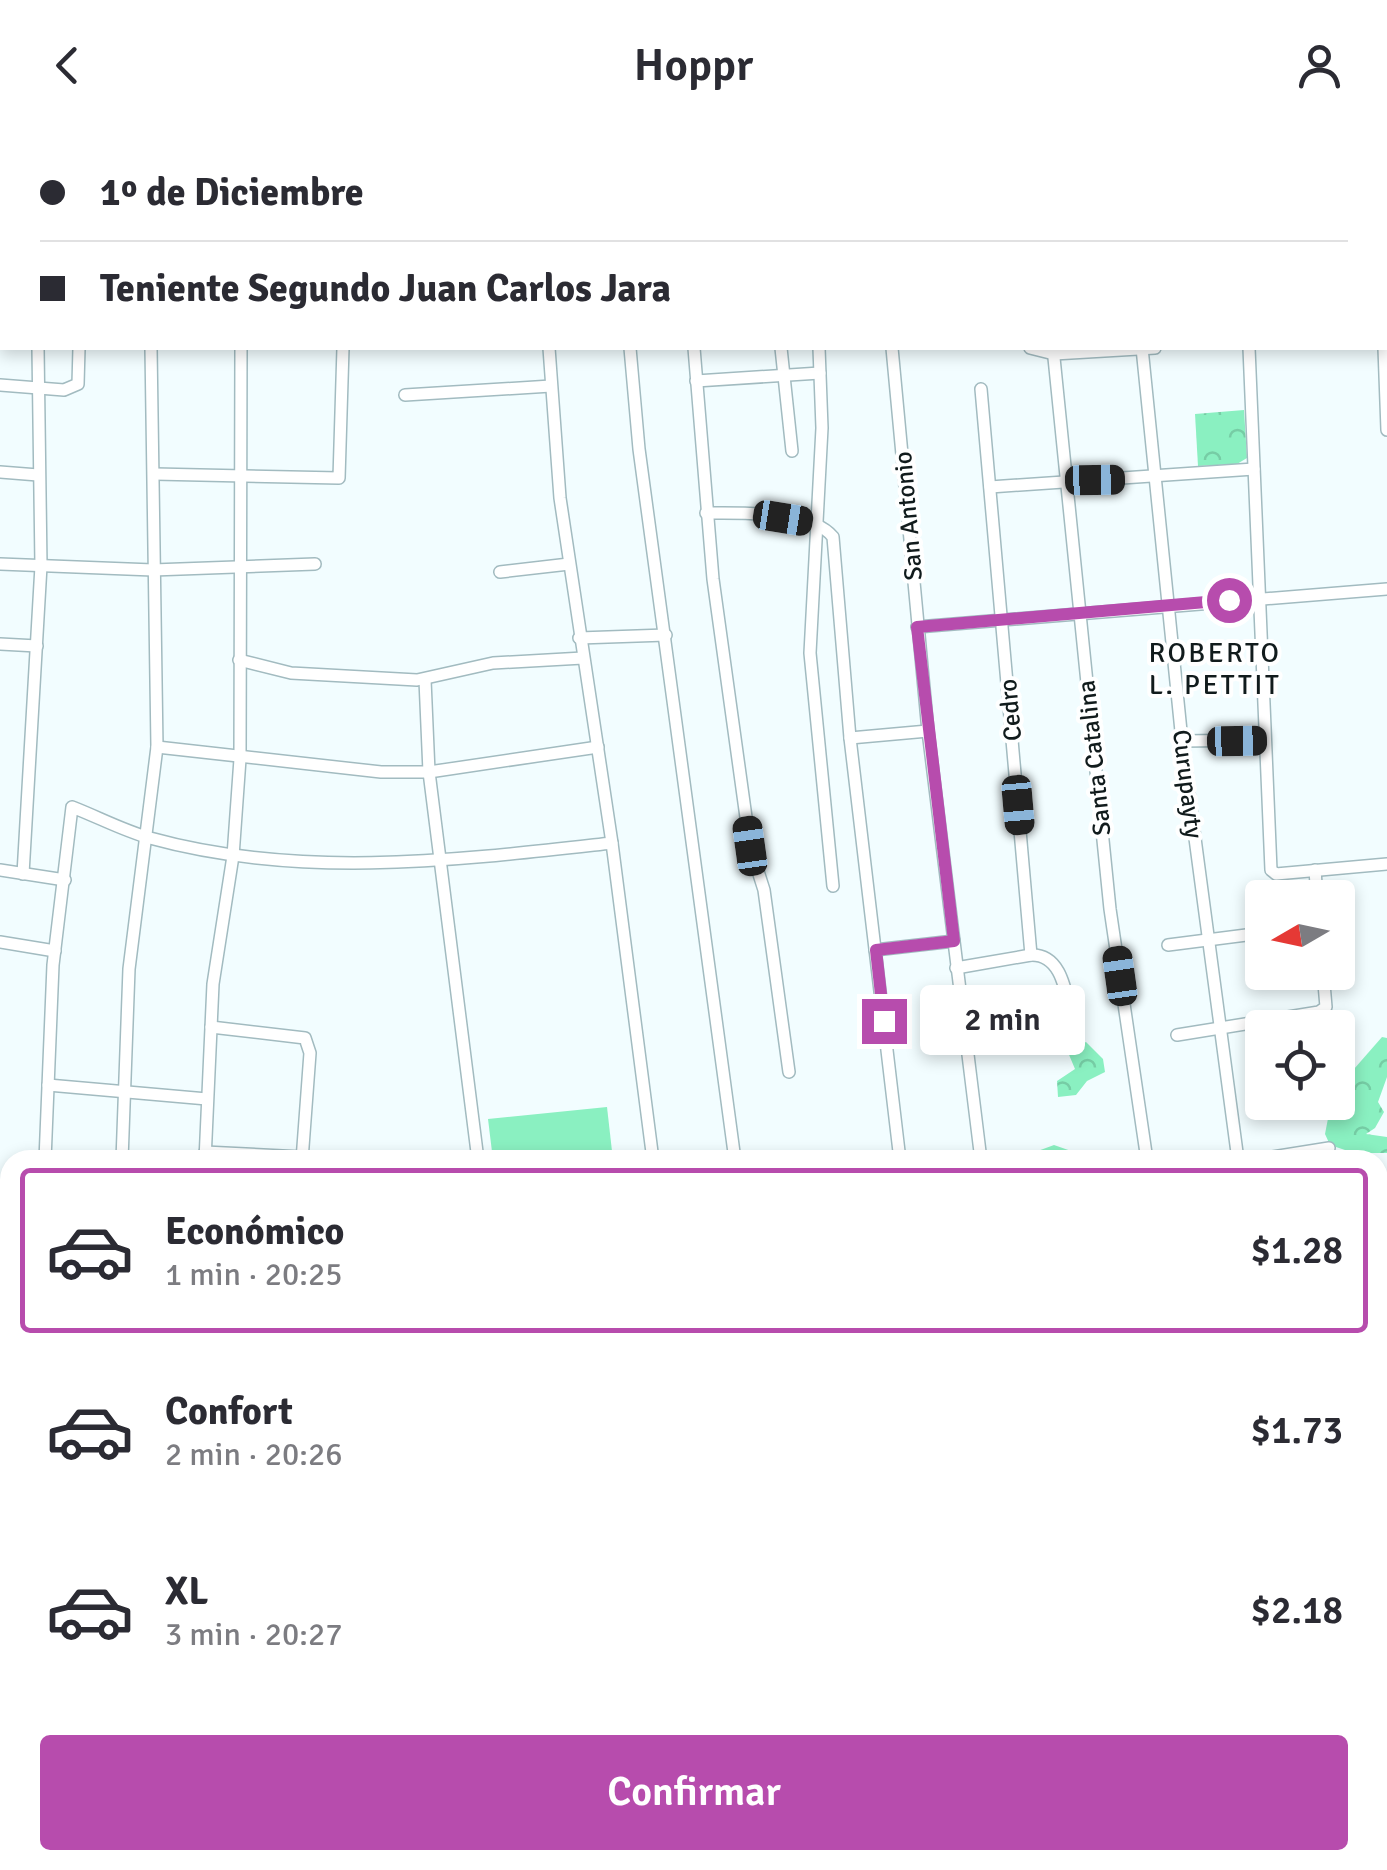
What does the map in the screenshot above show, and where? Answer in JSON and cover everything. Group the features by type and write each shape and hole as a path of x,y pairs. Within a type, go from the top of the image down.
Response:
{"street":[{"path":"23,874 40,566 38,350"},
{"path":"0,385 64,390 78,384 79,350"},
{"path":"122,1150 129,969 157,747 151,350"},
{"path":"205,1150 211,1027 233,856 240,759 241,350"},
{"path":"155,474 339,478 343,350"},
{"path":"549,350 569,564 612,842 652,1150"},
{"path":"630,350 638,450 735,1150"},
{"path":"694,350 706,513 750,846 764,890 789,1072"},
{"path":"781,350 792,451"},
{"path":"818,350 810,654 833,886"},
{"name":"San Antonio","path":"892,350 928,731 980,1150"},
{"path":"1054,351 1083,350"},
{"name":"Curupayty","path":"1142,350 1182,741 1237,1150"},
{"path":"1249,350 1272,870 1276,874 1387,864"},
{"path":"1384,350 1387,430"},
{"name":"Santa Catalina","path":"1054,351 1110,908 1145,1150"},
{"path":"696,381 820,373"},
{"path":"405,395 551,386"},
{"name":"Cedro","path":"982,390 1032,955"},
{"path":"990,486 1254,470"},
{"path":"0,472 38,475"},
{"path":"706,513 752,513 815,523 832,536 850,738 899,1150"},
{"path":"0,564 153,570 315,564"},
{"path":"500,572 569,564"},
{"path":"917,627 1387,588"},
{"path":"580,638 666,635"},
{"path":"0,644 37,646"},
{"path":"239,660 344,678 425,680 494,663 583,658"},
{"path":"425,680 430,772 477,1150"},
{"path":"850,738 928,731"},
{"path":"1182,741 1264,740"},
{"path":"157,747 381,772 430,772 598,747"},
{"path":"45,1150 55,951 72,807 148,838 233,856 386,865 612,842"},
{"path":"0,870 65,880"},
{"path":"1315,870 1316,880"},
{"path":"1168,945 1245,935"},
{"path":"876,950 954,941"},
{"path":"0,942 55,951"},
{"path":"956,968 1032,955 1047,957 1056,965 1076,1031"},
{"path":"1176,1035 1323,1010 1323,990"},
{"path":"211,1027 306,1038 310,1053 303,1150"},
{"path":"48,1085 207,1098"},
{"path":"1316,1150 1329,1148"}],"green space":[{"path":"1244,410 1247,458 1237,464 1198,466 1195,414"},
{"path":"1382,1037 1387,1038 1387,1077 1378,1102 1384,1112 1375,1128 1366,1134 1387,1137 1387,1150 1345,1150 1330,1145 1325,1134 1328,1120 1355,1120 1355,1068"},
{"path":"1086,1042 1103,1059 1105,1072 1087,1081 1076,1095 1058,1097 1057,1081 1075,1069 1067,1050"},
{"path":"607,1107 612,1150 492,1150 488,1119"},
{"path":"1054,1145 1068,1150 1040,1150"}],"district":[{"name":"ROBERTO L. PETTIT","path":"1215,669"}],"route":[{"path":"884,1021 876,950 954,941 917,627 1229,600"}]}
